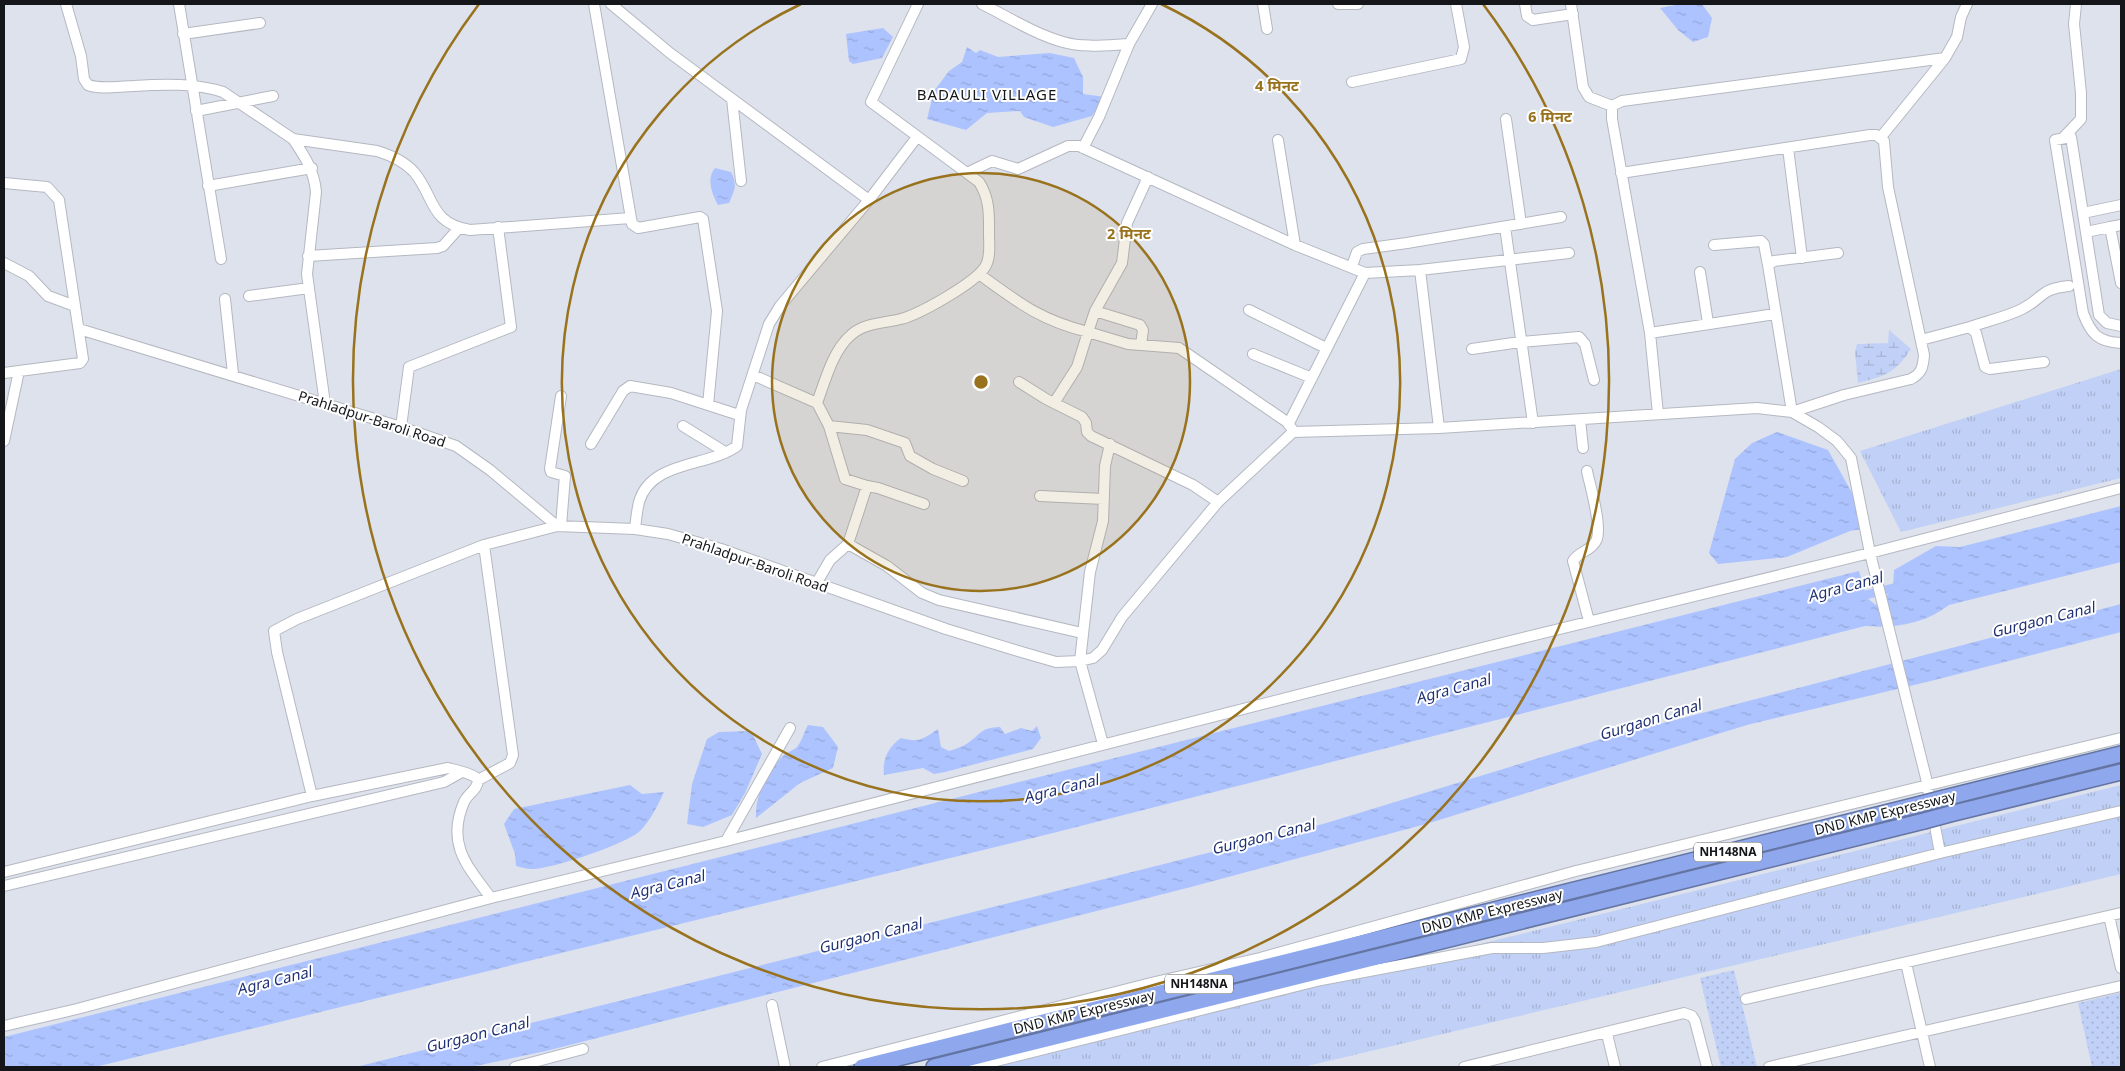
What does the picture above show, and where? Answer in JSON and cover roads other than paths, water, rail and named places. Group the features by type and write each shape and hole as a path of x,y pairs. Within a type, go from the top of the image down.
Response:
{"highway":[{"name":"DND KMP Expressway","path":"862,1067 2121,754"},
{"name":"DND KMP Expressway","path":"934,1067 2121,772"}],"street":[{"path":"66,4 81,56 84,79 88,85 100,88 156,85 192,86 224,92 293,139 312,168 316,192 307,270 325,404"},
{"path":"179,4 221,259"},
{"path":"594,4 632,224 638,228 700,217 703,219 717,311 708,405"},
{"path":"611,4 670,53 869,200"},
{"path":"817,403 832,366 844,342 851,334 866,326 920,313 979,274 986,266 988,258 989,213 984,190 979,182 871,101 918,4"},
{"path":"1083,148 1099,116 1129,44 1152,4"},
{"path":"1263,4 1267,30"},
{"path":"1338,4 1358,4"},
{"path":"1352,82 1461,59 1464,47 1456,4"},
{"path":"1525,4 1527,16 1533,20 1572,9 1583,86 1589,97 1612,106 1622,101 1945,58"},
{"path":"1881,137 1945,58 1957,37 1961,17 1967,4"},
{"path":"2076,4 2074,24 2081,93 2081,119 2063,138 2083,314 2089,329 2099,339 2121,343"},
{"path":"987,5 1023,26 1062,42 1084,45 1129,44"},
{"path":"184,34 260,23"},
{"path":"196,111 273,96"},
{"path":"732,98 741,181"},
{"path":"1612,106 1612,119 1650,333 1658,414"},
{"path":"1506,119 1521,224"},
{"path":"1621,172 1870,135 1881,137 1884,141 1888,187 1921,340 1923,367 1918,375 1911,379 1844,395 1792,412"},
{"path":"635,529 639,502 654,481 670,470 701,462 738,445 739,415 769,324 780,306 869,200 918,137"},
{"path":"2063,138 2083,213 2099,315 2107,323 2121,326"},
{"path":"293,139 377,151 401,161 414,172 434,211 459,228 470,230 630,218"},
{"path":"1278,140 1294,245"},
{"path":"967,173 992,161 1018,169 1068,146 1083,148 1294,245 1352,266 1364,273 1420,270 1569,253"},
{"path":"1788,148 1802,258"},
{"path":"208,186 312,168"},
{"path":"1054,403 1077,367 1095,311 1122,264 1128,222 1148,177"},
{"path":"4,183 47,187 58,200 76,306 83,362 4,373"},
{"path":"2083,213 2121,205"},
{"path":"1352,266 1360,249 1561,217"},
{"path":"2086,232 2121,225"},
{"path":"1505,227 1533,423"},
{"path":"2110,227 2121,283"},
{"path":"308,256 437,248 443,246 459,228"},
{"path":"401,427 409,367 511,326 498,228"},
{"path":"1714,245 1761,241 1764,244 1792,412"},
{"path":"1768,265 1774,261 1838,253"},
{"path":"4,263 29,276 48,296 76,306"},
{"path":"1420,270 1440,428"},
{"path":"1700,272 1708,323"},
{"path":"1080,661 1093,658 1102,650 1122,617 1218,502 1291,428 1326,348 1364,273"},
{"path":"979,274 1037,315 1058,324 1116,341 1174,347 1184,351 1291,428 1440,428 1757,408 1792,412 1818,426 1837,441 1851,458 1871,556 1927,781 1940,853"},
{"path":"1921,340 1970,327 2022,309 2046,290 2070,286"},
{"path":"249,296 309,288"},
{"path":"225,300 233,374"},
{"path":"1249,310 1326,348"},
{"path":"1095,311 1142,326 1141,345"},
{"path":"1650,333 1775,314"},
{"path":"2099,339 2107,323"},
{"path":"1970,327 1976,333 1985,367 1990,370 2044,362"},
{"name":"Prahladpur-Baroli Road","path":"79,329 233,374 456,446 490,470 559,526 635,529 668,534 721,549 816,584 1018,652 1056,662 1080,661"},
{"path":"1472,349 1520,342 1579,337 1585,344 1594,380"},
{"path":"1253,354 1312,378"},
{"path":"5,434 19,371"},
{"path":"753,375 817,403 829,426 845,479 851,483 884,490 924,504"},
{"path":"1019,382 1082,417 1089,435 1193,485 1218,502"},
{"path":"591,444 623,392 630,386 671,393 739,415"},
{"path":"312,796 277,652 274,631 296,619 484,545 559,526 565,476 551,472 550,469 561,396"},
{"path":"1580,420 1584,448"},
{"path":"683,426 725,452"},
{"path":"829,426 867,430 905,443 910,456 963,481"},
{"path":"1103,744 1080,661 1090,572 1102,527 1105,466 1110,444"},
{"path":"1587,471 1598,533 1592,546 1576,557 1574,562 1589,621"},
{"path":"816,584 830,560 848,544 867,486"},
{"path":"4,1026 77,1009 491,898 726,841 1589,621 1871,556 2121,488"},
{"path":"1040,496 1104,499"},
{"path":"848,544 887,566 922,593 939,600 1082,633"},
{"path":"484,545 513,755 510,763 478,780 478,784 465,801 461,812 458,836 460,849 469,870 491,898"},
{"path":"726,841 767,765 790,728"},
{"path":"822,1067 1155,982 1260,958 1576,871 1927,781 2121,738"},
{"path":"4,872 312,796 440,769 448,768 460,773 472,774 478,780"},
{"path":"4,886 444,782 460,773"},
{"path":"972,1067 1321,980 1492,948 1543,948 1596,942 1940,853 2121,810"},
{"path":"1746,999 2121,913"},
{"path":"2109,916 2121,968"},
{"path":"1906,962 1930,1067"},
{"path":"1769,1067 2121,986"},
{"path":"772,1005 785,1067"},
{"path":"1464,1067 1607,1034 1684,1013 1688,1014 1695,1021 1707,1067"},
{"path":"1607,1034 1614,1067"},
{"path":"515,1067 583,1050"}],"water":[{"path":"1681,4 1702,4 1712,18 1708,37 1693,42 1678,30 1660,8"},
{"path":"883,28 893,37 882,58 853,64 849,61 846,34"},
{"path":"967,47 976,53 980,50 998,57 1050,53 1074,58 1083,77 1083,94 1105,97 1092,116 1053,127 1024,117 1020,111 987,113 966,130 927,119 934,91 949,71 962,62"},
{"path":"715,168 731,172 733,177 734,188 729,203 718,205 714,196 710,181"},
{"path":"1777,432 1828,450 1860,507 1868,528 1850,531 1787,557 1718,564 1709,553 1735,459 1752,443"},
{"path":"2121,506 2121,562 1949,605 1920,621 1888,626 1865,626 1053,833 95,1067 4,1067 4,1037 1859,571 1867,598 1876,605 1893,590 1894,570 1936,546 1960,547"},
{"path":"2121,604 2121,632 1935,680 1747,725 1426,824 1187,888 546,1051 471,1067 356,1067 1323,824 1598,740"},
{"path":"808,725 823,727 838,747 833,768 800,783 756,818 760,792 767,776 784,755 797,747"},
{"path":"1037,726 1041,738 1033,749 934,774 923,768 884,775 884,764 887,754 901,738 917,740 938,729 941,747 949,751 966,744 989,729 1000,727 1005,734 1021,728 1032,731"},
{"path":"751,731 762,754 745,793 732,815 703,827 687,824 692,784 707,739 719,732"},
{"path":"630,785 642,794 664,792 650,818 640,831 620,843 570,861 541,868 529,869 516,866 515,854 504,824 514,809"}],"waterway":[{"name":"Agra Canal","path":"1854,598 1905,585"}],"district":[{"name":"BADAULI VILLAGE","path":"987,95"}],"water label":[{"name":"Gurgaon Canal","path":"2043,620"},
{"name":"Gurgaon Canal","path":"1650,720"},
{"name":"Gurgaon Canal","path":"1263,837"},
{"name":"Gurgaon Canal","path":"870,936"},
{"name":"Gurgaon Canal","path":"477,1035"}]}
